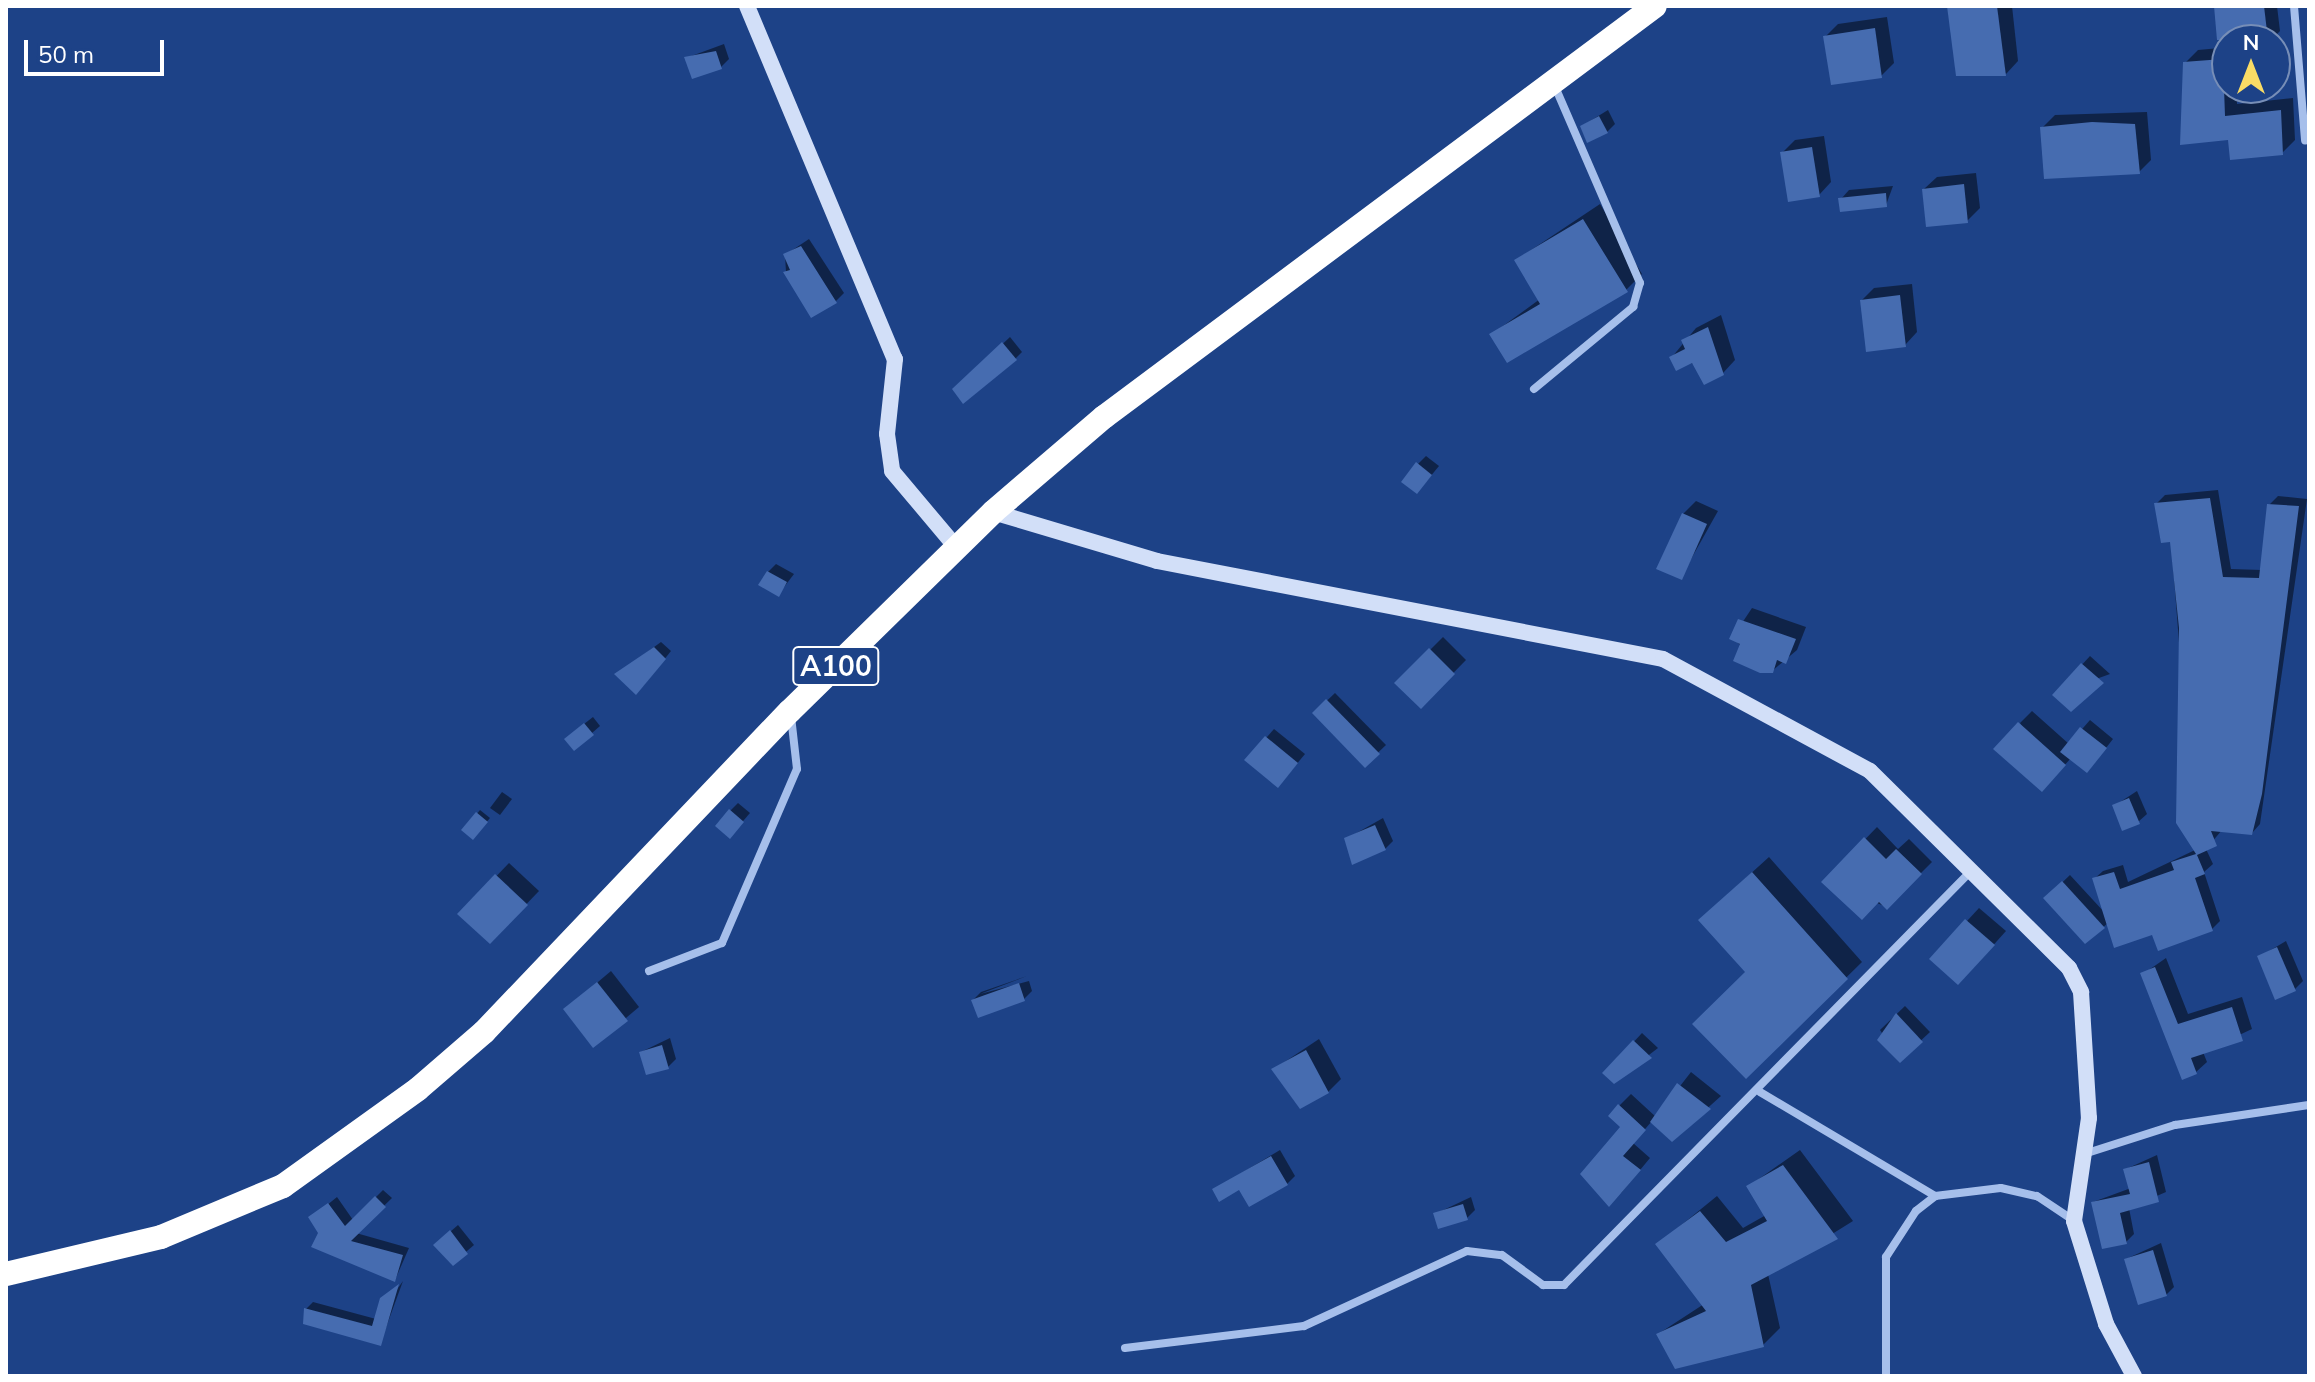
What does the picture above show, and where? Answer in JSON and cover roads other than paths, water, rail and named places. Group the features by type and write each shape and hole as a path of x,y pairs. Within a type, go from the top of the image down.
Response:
{"highway":[{"name":"A100","path":"6,1274 99,1257 200,1222 283,1186 355,1137 484,1032 790,711 993,512 1104,417 1654,6"}],"main road":[{"path":"747,6 895,359 892,471 956,547"},
{"path":"993,512 1157,561 1663,659 1870,771 1974,869 2069,968 2081,992 2091,1066 2074,1221 2106,1324 2134,1376"}],"street":[{"path":"2294,6 2305,141"},
{"path":"1534,389 1633,307 1640,283 1553,79"},
{"path":"649,971 711,951 736,916 797,769 790,711"},
{"path":"1125,1348 1304,1326 1467,1251 1502,1255 1543,1285 1564,1285 1760,1092 1974,869"},
{"path":"1760,1092 1935,1196"},
{"path":"2081,1155 2175,1125 2309,1105"},
{"path":"1886,1376 1886,1257 1897,1233 1935,1196 2001,1188 2037,1196 2074,1221"}]}
